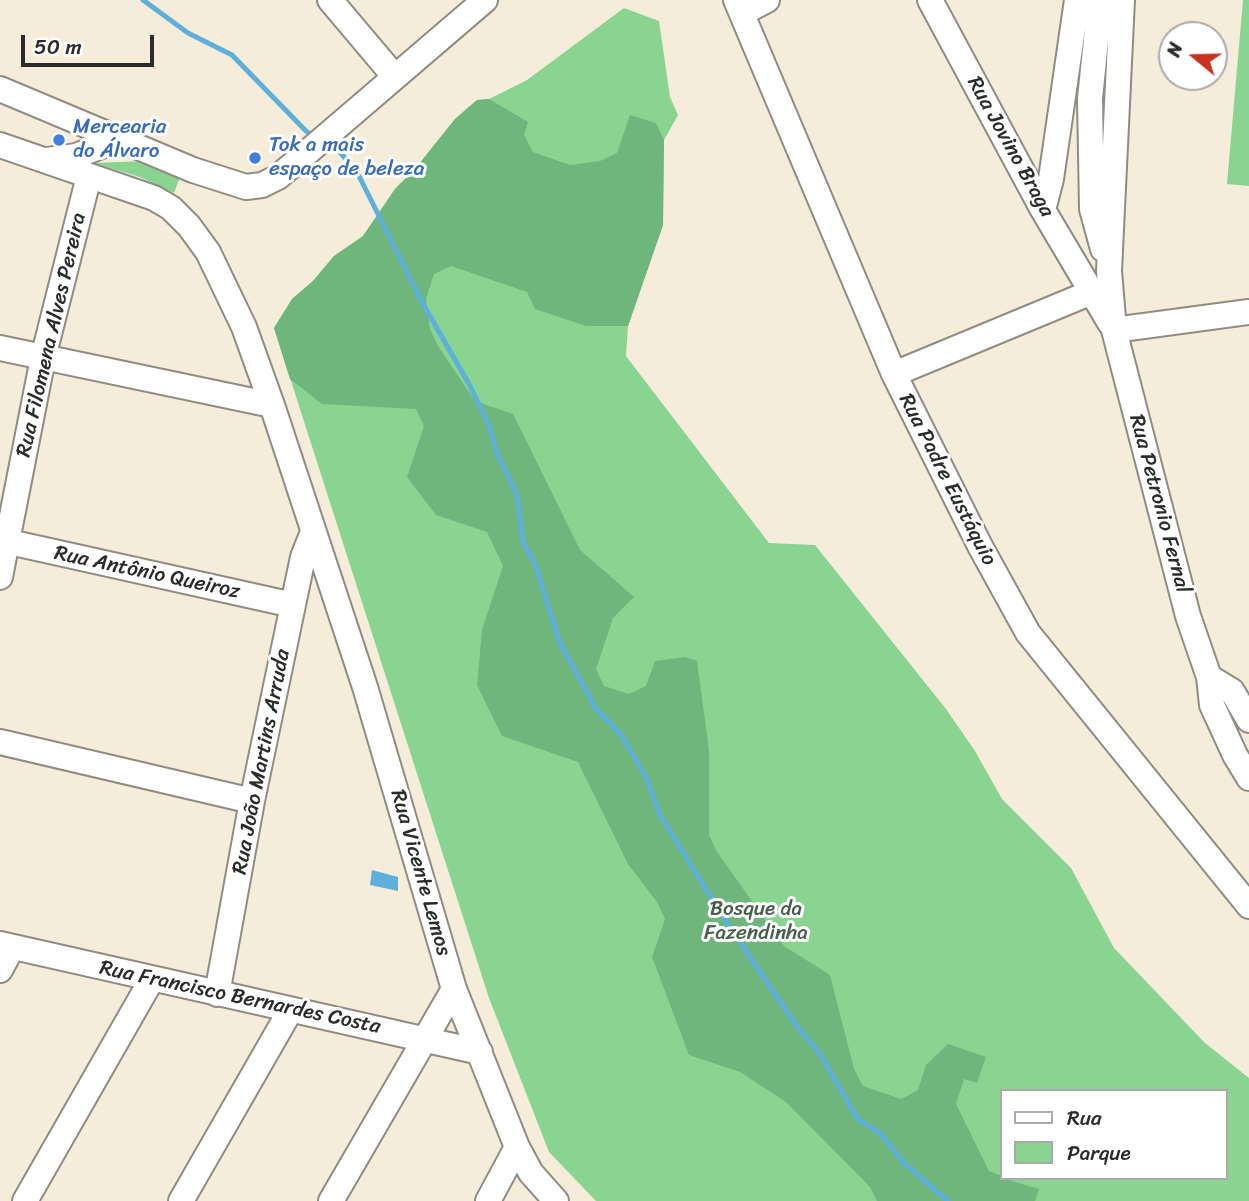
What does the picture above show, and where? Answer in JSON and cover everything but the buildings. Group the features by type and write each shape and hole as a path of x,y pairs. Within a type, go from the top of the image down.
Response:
{"street":[{"path":"330,0 395,77"},
{"path":"0,89 193,170 246,187 262,185 278,177 485,0"},
{"path":"739,7 767,0"},
{"name":"Rua Jovino Braga","path":"930,0 1043,210 1092,292"},
{"name":"Rua Petronio Fernal","path":"1043,210 1051,179 1077,0"},
{"name":"Rua Petronio Fernal","path":"1100,0 1090,99 1092,209 1109,271"},
{"name":"Rua Petronio Fernal","path":"1122,0 1109,271 1114,330 1188,616 1209,677 1231,693 1249,720"},
{"name":"Rua Padre Eustáquio","path":"739,7 894,374 980,546 1028,633 1249,906"},
{"name":"Rua Petronio Fernal","path":"1072,38 1090,99"},
{"path":"44,161 76,156 119,139"},
{"name":"Rua Vicente Lemos","path":"0,145 154,198 171,208 189,226 208,252 244,327 272,405 365,687 454,989 517,1147 531,1173 556,1201"},
{"name":"Rua Filomena Alves Pereira","path":"0,577 3,541 43,358 89,176"},
{"path":"894,374 1092,292"},
{"name":"Rua Petronio Fernal","path":"1092,292 1114,330"},
{"path":"1114,330 1249,312"},
{"path":"0,348 272,405"},
{"name":"Rua João Martins Arruda","path":"217,994 252,801 303,557 313,532"},
{"name":"Rua Antônio Queiroz","path":"3,541 293,605"},
{"path":"1231,693 1235,755 1249,778"},
{"path":"0,742 252,801"},
{"path":"0,970 6,946"},
{"name":"Rua Francisco Bernardes Costa","path":"6,946 480,1052"},
{"path":"25,1201 152,979"},
{"path":"331,1201 454,989"},
{"path":"181,1201 290,1010"},
{"path":"488,1201 517,1147"}],"green space":[{"path":"1243,0 1249,0 1249,186 1227,184"},
{"name":"Bosque da Fazendinha","path":"624,8 659,21 670,97 678,115 664,140 663,225 628,326 626,356 769,543 815,545 946,709 975,751 1002,799 1071,868 1114,948 1205,1043 1249,1078 1249,1201 596,1201 549,1152 489,998 274,328 292,299 313,281 334,256 363,236 395,189 415,169 455,119 477,100 489,99 527,80"},
{"path":"489,99 528,122 524,135 533,152 570,165 600,161 617,153 630,115 656,123 664,140 663,225 628,326 586,326 535,309 527,292 451,266 434,274 426,299 430,329 438,346 475,401 513,414 580,550 634,597 613,618 596,669 604,686 629,694 646,686 655,661 685,657 697,661 709,750 709,835 717,852 784,946 830,975 854,1069 863,1086 901,1099 918,1090 926,1065 948,1044 986,1057 977,1083 964,1079 956,1104 989,1171 1000,1175 1000,1180 1039,1189 1035,1201 877,1201 870,1187 786,1102 740,1072 689,1055 652,957 665,919 657,902 628,864 578,762 502,736 477,685 482,630 503,566 487,532 436,515 407,477 424,426 416,409 322,404 290,379 274,328 292,299 313,281 334,256 363,236 395,189 415,169 455,119 477,100"},
{"path":"145,161 180,177 174,193 140,177 94,163"}],"water":[{"path":"372,870 398,877 398,891 370,885"}],"waterway":[{"path":"143,0 188,33 232,55 314,136"},
{"path":"329,144 356,170 423,304 489,425 497,453 517,495 523,542 535,564 560,643 596,709 622,736 646,777 660,815 727,923 796,1025 820,1054 858,1119 881,1134 903,1162 948,1201"}],"place":[{"name":"Mercearia do Álvaro","path":"59,140"},
{"name":"Tok a mais espaço de beleza","path":"255,158"}]}
